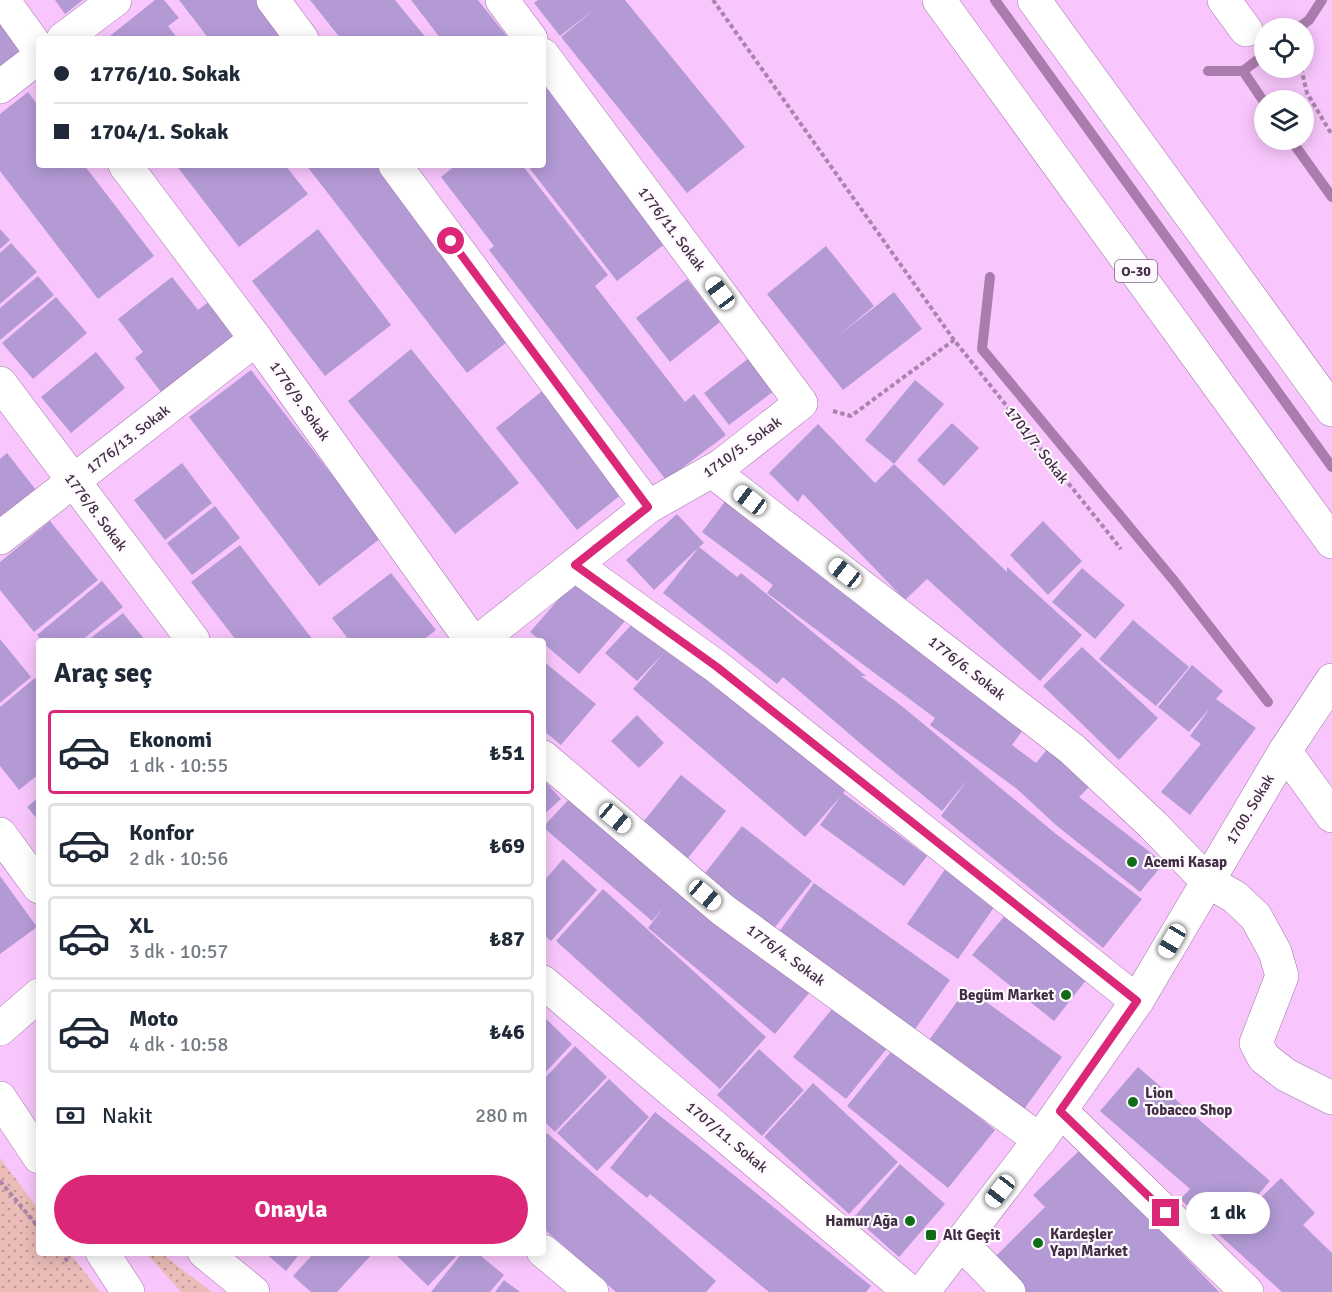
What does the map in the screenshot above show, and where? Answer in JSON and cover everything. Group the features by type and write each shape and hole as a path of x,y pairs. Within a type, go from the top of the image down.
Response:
{"main road":[{"path":"3,0 36,46"},
{"path":"67,36 115,0"},
{"path":"273,0 300,36"},
{"path":"502,0 529,36"},
{"name":"O-30","path":"939,0 1332,542"},
{"path":"1034,0 1332,410"},
{"path":"1224,0 1246,30"},
{"path":"0,87 36,59"},
{"name":"1776/11. Sokak","path":"546,59 801,404"},
{"name":"1776/9. Sokak","path":"127,168 256,339 470,638"},
{"path":"397,168 648,507"},
{"name":"1776/13. Sokak","path":"0,538 256,339"},
{"name":"1776/8. Sokak","path":"0,382 192,638"},
{"name":"1710/5. Sokak","path":"483,638 648,507 712,471 801,404"},
{"name":"1776/6. Sokak","path":"712,471 1072,749 1153,825 1207,881 1235,897 1256,917 1275,952 1282,976 1256,1043 1264,1058 1286,1075 1332,1098"},
{"path":"575,565 717,667 1137,1001"},
{"name":"1700. Sokak","path":"922,1292 1040,1140 1137,1001 1207,881 1332,680"},
{"path":"1286,751 1332,816"},
{"name":"1776/4. Sokak","path":"546,760 723,910 1040,1140"},
{"path":"0,834 36,883"},
{"name":"1707/11. Sokak","path":"546,985 910,1292"},
{"path":"0,1029 36,998"},
{"path":"0,1080 36,1110"},
{"path":"0,1098 36,1152"},
{"path":"1060,1111 1247,1292"},
{"path":"961,1243 1009,1292"},
{"path":"546,1254 592,1292"},
{"path":"105,1256 128,1292"},
{"path":"209,1256 253,1292"}],"path":[{"name":"1701/7. Sokak","path":"713,0 954,340 1120,549"},
{"path":"1303,78 1307,93 1332,135"},
{"path":"801,404 851,416 954,340"},
{"path":"0,1181 36,1224"}],"shaded area":[{"path":"0,1158 36,1206 36,1256 72,1256 100,1292 0,1292"},
{"path":"149,1256 165,1256 212,1292 181,1292"}],"building":[{"path":"55,0 83,0 65,14"},
{"path":"155,0 164,0 179,18 168,26 176,36 110,36"},
{"path":"179,0 264,0 292,36 207,36"},
{"path":"310,0 395,0 425,36 339,36"},
{"path":"411,0 478,0 507,36 439,36"},
{"path":"538,0 625,0 745,147 687,193 561,37 595,9 560,36 534,3"},
{"path":"0,8 33,56 0,81"},
{"path":"546,88 666,243 617,281 529,168 546,168"},
{"path":"28,92 36,103 36,168 86,168 154,256 98,299 0,171 0,114"},
{"path":"178,168 287,168 308,194 239,247"},
{"path":"308,168 385,168 515,336 467,373"},
{"path":"452,168 524,168 608,275 595,286 685,402 694,394 726,435 666,480 489,250 494,246 441,177"},
{"path":"0,229 10,240 0,249"},
{"path":"318,229 391,325 325,376 252,281"},
{"path":"11,243 37,272 0,304 0,253"},
{"path":"826,246 874,306 838,336 894,292 922,329 843,390 767,294"},
{"path":"38,276 54,295 0,340 0,308"},
{"path":"172,277 198,310 215,297 244,334 164,396 135,358 143,352 118,319"},
{"path":"687,279 720,322 670,362 636,318"},
{"path":"56,297 87,333 33,379 2,343"},
{"path":"411,349 519,483 455,534 348,401"},
{"path":"758,351 783,384 729,425 704,393"},
{"path":"96,352 125,388 71,433 41,397"},
{"path":"251,370 381,538 319,586 189,417"},
{"path":"915,380 944,404 894,464 865,440"},
{"path":"546,388 627,490 577,530 496,428"},
{"path":"952,423 979,448 944,486 917,460"},
{"path":"818,424 875,483 894,464 1007,572 1007,567 1082,635 1040,681 927,579 905,600 803,494 798,502 769,473"},
{"path":"7,453 36,490 0,519 0,459"},
{"path":"182,463 212,503 165,540 134,500"},
{"path":"732,492 1026,726 1012,745 1036,763 1050,746 1095,781 1079,797 1164,863 1140,892 1057,826 1017,789 930,725 935,718 767,593 773,585 702,532"},
{"path":"215,506 240,538 192,575 167,543"},
{"path":"677,514 704,543 654,590 626,560"},
{"path":"50,521 98,580 34,632 0,590 0,562"},
{"path":"1043,521 1082,561 1048,595 1010,555"},
{"path":"240,545 311,638 234,638 191,582"},
{"path":"699,547 737,577 741,573 866,676 861,676 903,707 1056,834 1142,899 1103,948 941,816 968,779 942,811 783,677 777,684 663,593"},
{"path":"1082,568 1125,605 1095,639 1052,602"},
{"path":"391,573 436,630 426,638 347,638 332,618"},
{"path":"578,577 626,620 579,674 546,646 546,638 538,638 530,632"},
{"path":"102,581 123,607 84,638 39,638 37,635"},
{"path":"123,613 143,638 91,638"},
{"path":"637,619 847,788 843,793 927,856 904,886 820,825 841,796 805,837 633,689 664,653 637,681 605,653"},
{"path":"1133,620 1189,667 1156,706 1099,659"},
{"path":"0,639 31,677 0,703"},
{"path":"1082,647 1158,718 1119,760 1043,686"},
{"path":"546,663 596,704 561,745 546,732"},
{"path":"1192,665 1223,691 1216,699 1256,728 1190,815 1161,792 1201,744 1190,736 1210,708 1189,732 1158,707"},
{"path":"36,679 36,776 19,790 0,766 0,707"},
{"path":"637,715 664,743 639,768 611,741"},
{"path":"681,775 726,811 688,858 643,822"},
{"path":"546,782 561,799 546,812"},
{"path":"574,794 810,992 775,1034 648,928 664,907 652,921 546,830 546,824"},
{"path":"36,800 36,818 27,807"},
{"path":"742,826 812,881 771,932 702,877"},
{"path":"563,859 597,890 551,941 546,937 546,879"},
{"path":"946,868 997,903 958,959 907,924"},
{"path":"0,876 36,928 0,954"},
{"path":"814,883 950,980 915,1029 779,932"},
{"path":"603,889 766,1037 720,1089 556,941"},
{"path":"1007,913 1087,979 1054,1021 972,955"},
{"path":"967,988 1062,1057 1019,1116 924,1047"},
{"path":"840,999 893,1041 846,1099 793,1057"},
{"path":"546,1019 572,1044 546,1072"},
{"path":"575,1046 607,1077 555,1132 546,1123 546,1077"},
{"path":"894,1048 995,1130 948,1188 847,1106"},
{"path":"759,1049 804,1090 762,1136 717,1095"},
{"path":"1138,1067 1270,1181 1226,1232 1281,1178 1315,1213 1303,1225 1332,1253 1332,1292 1282,1292 1180,1199 1190,1189 1100,1111"},
{"path":"609,1079 649,1117 597,1171 557,1133"},
{"path":"813,1083 898,1162 849,1214 764,1137"},
{"path":"655,1112 871,1286 866,1292 769,1292 650,1194 647,1198 610,1168"},
{"path":"546,1134 716,1281 706,1292 616,1292 546,1231"},
{"path":"1081,1149 1219,1292 1020,1292 990,1262 1045,1207 1033,1195"},
{"path":"900,1164 945,1204 899,1257 854,1217"},
{"path":"269,1256 298,1256 286,1271"},
{"path":"311,1256 370,1256 337,1292 311,1292 293,1276"},
{"path":"397,1256 456,1256 428,1286"},
{"path":"460,1256 481,1256 504,1275 490,1292 431,1292"},
{"path":"504,1280 520,1292 495,1292"}],"waterway":[{"path":"995,0 1332,467"},
{"path":"1310,18 1322,0"},
{"path":"1208,71 1243,71 1254,63"},
{"path":"1243,71 1256,90"},
{"path":"1298,150 1332,197"},
{"path":"990,277 982,349 1175,582 1268,702"}],"place":[{"name":"Acemi Kasap","path":"1132,862"},
{"name":"Begüm Market","path":"1066,995"},
{"name":"Lion Tobacco Shop","path":"1133,1102"},
{"name":"Hamur Ağa","path":"910,1221"},
{"name":"Alt Geçit","path":"931,1235"},
{"name":"Kardeşler Yapı Market","path":"1038,1243"}],"route":[{"path":"451,241 648,507 575,565 717,667 1137,1001 1060,1111 1166,1213"}]}
